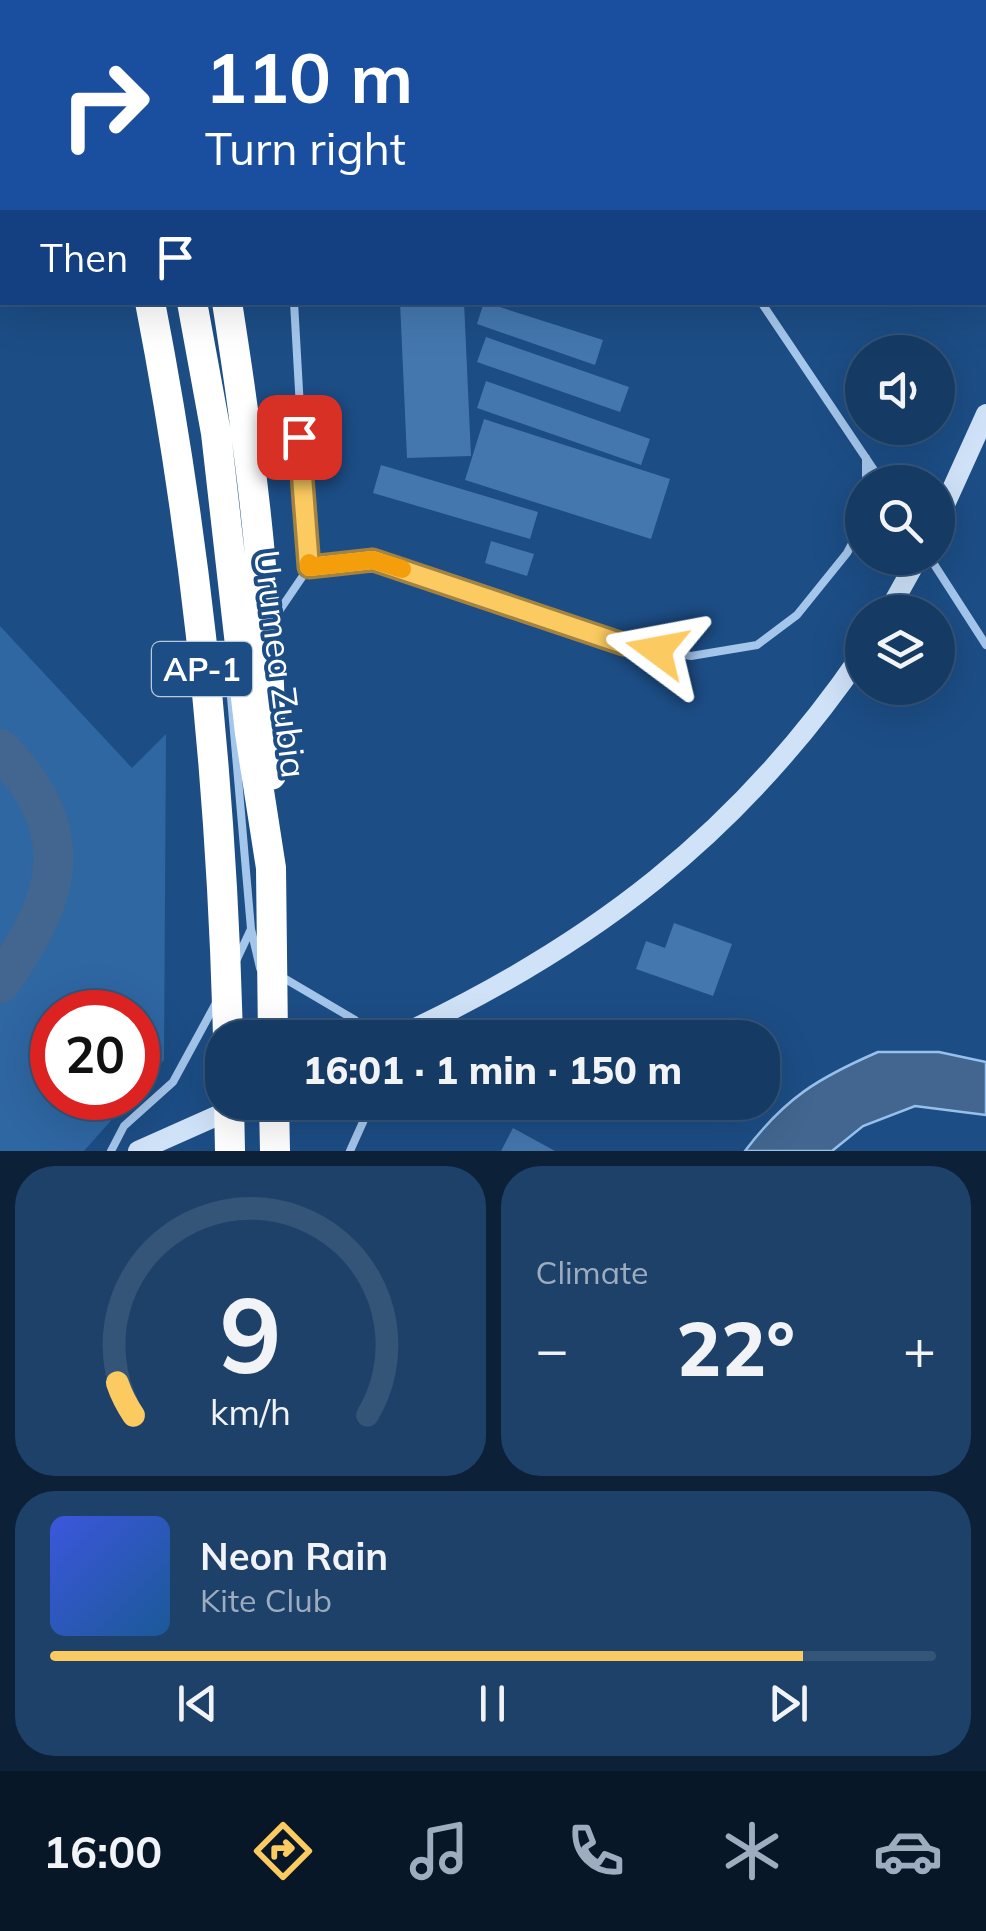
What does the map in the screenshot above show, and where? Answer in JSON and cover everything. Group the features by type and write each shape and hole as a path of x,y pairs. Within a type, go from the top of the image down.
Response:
{"highway":[{"name":"AP-1","path":"151,305 176,454 210,739 227,1020"},
{"name":"Urumea Zubia","path":"193,305 216,433 250,733 271,868 273,1020"},
{"path":"227,305 247,430 271,662 271,868"},
{"path":"229,1120 230,1151"},
{"path":"274,1120 275,1151"}],"main road":[{"path":"955,482 986,414"},
{"path":"429,1020 550,958 632,902 702,844 770,776 845,677"},
{"path":"138,1151 208,1120"}],"lane":[{"path":"294,305 309,567 230,682 251,929 258,967 301,985 355,1020"},
{"path":"762,305 871,465"},
{"path":"866,458 866,465"},
{"path":"309,567 373,560 623,644 691,656 756,645 797,615 845,558"},
{"path":"941,575 986,645"},
{"path":"111,1151 124,1126 173,1082 251,929"},
{"path":"350,1151 364,1120"}],"shaded area":[{"path":"0,626 132,768 166,734 164,1060 160,1065 160,990 30,990 30,1120 111,1120 84,1151 0,1151"},
{"path":"878,1052 939,1052 986,1062 986,1115 915,1106 863,1126 832,1151 745,1151 771,1120 780,1120 780,1111 789,1103 838,1071"}],"building":[{"path":"400,305 464,305 471,456 407,458"},
{"path":"483,305 493,305 603,340 595,365 477,324"},
{"path":"486,337 629,387 620,412 477,362"},
{"path":"486,381 650,439 641,465 477,408"},
{"path":"484,419 670,479 651,539 465,480"},
{"path":"381,465 538,512 530,539 373,493"},
{"path":"491,541 534,554 527,576 485,563"},
{"path":"674,923 732,944 713,996 636,969 646,941 665,948"},
{"path":"513,1128 555,1151 501,1151"}],"waterway":[{"path":"0,749 42,807 51,835 53,863 49,892 38,921 0,983"}],"slow traffic":[{"path":"309,563 309,567 373,560 402,569"}],"route":[{"path":"299,437 309,567 373,560 623,644 657,650"}]}
